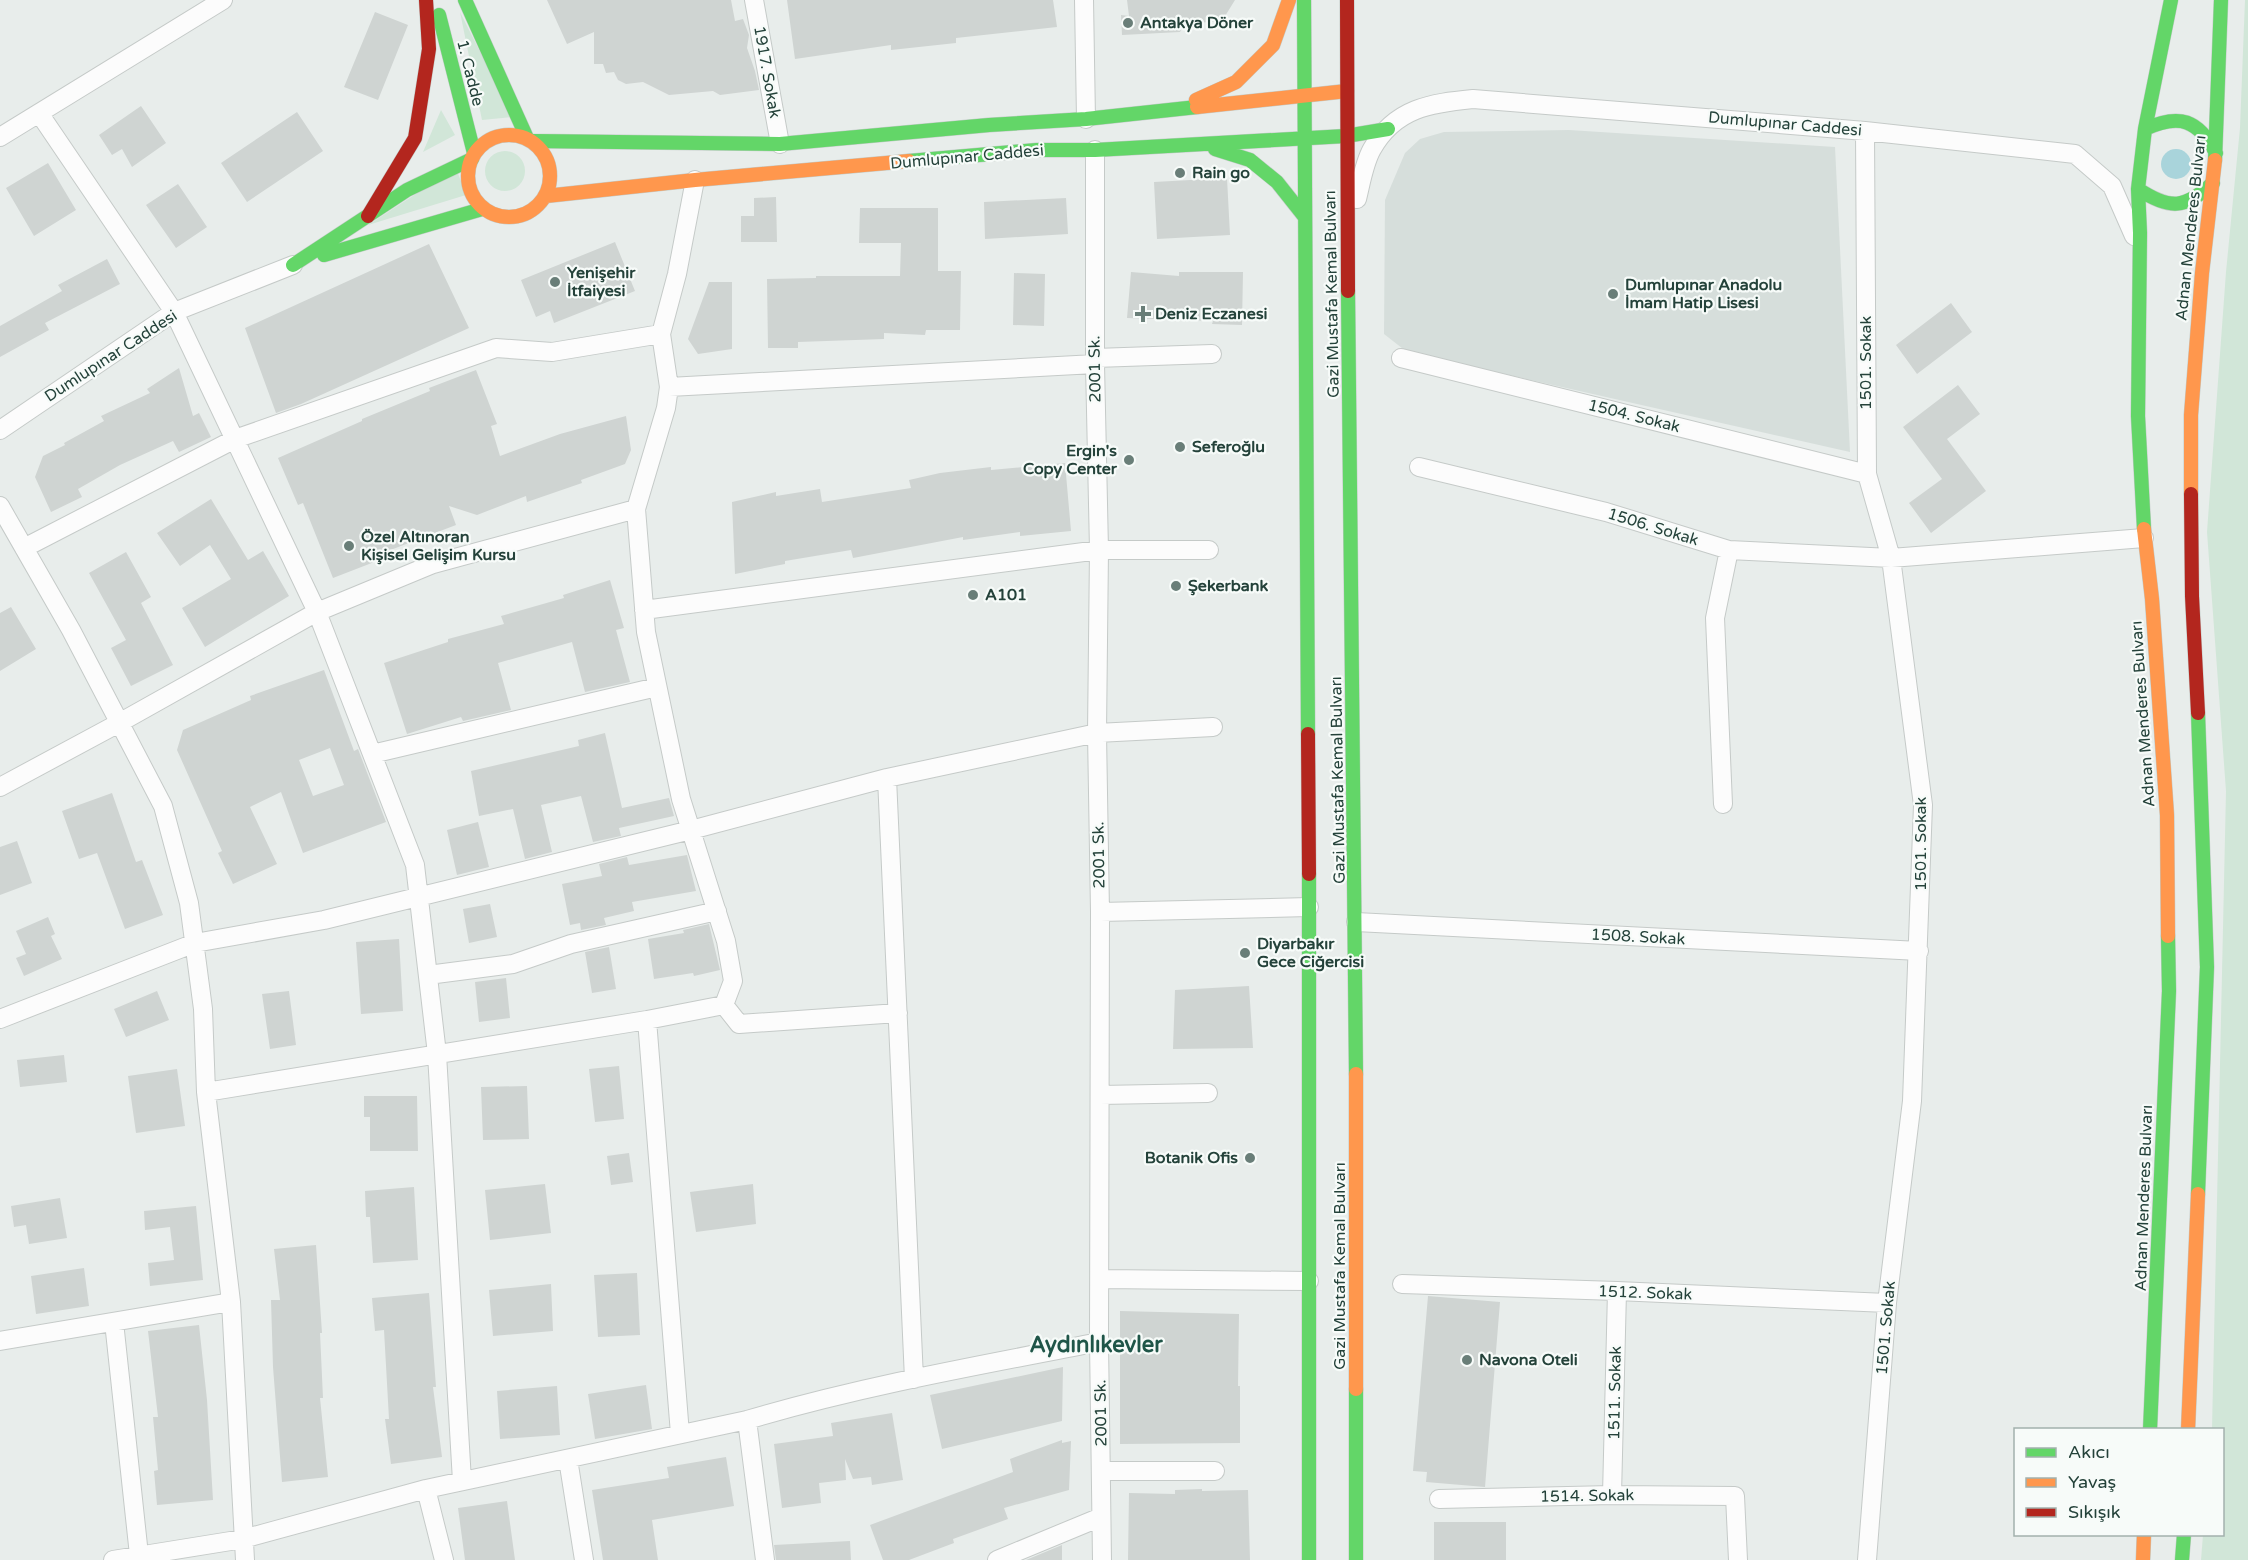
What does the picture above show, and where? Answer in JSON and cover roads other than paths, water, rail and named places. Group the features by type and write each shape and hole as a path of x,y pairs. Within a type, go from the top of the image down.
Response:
{"main road":[{"path":"368,216 415,138 429,49 426,0"},
{"name":"1. Cadde","path":"436,0 473,156"},
{"name":"1. Cadde","path":"465,0 530,140"},
{"path":"1177,108 1236,82 1273,45 1289,0"},
{"name":"Gazi Mustafa Kemal Bulvarı","path":"1304,0 1309,907 1309,1560"},
{"name":"Gazi Mustafa Kemal Bulvarı","path":"1347,0 1346,136 1356,922 1356,1560"},
{"name":"Adnan Menderes Bulvarı","path":"2150,1428 2169,991 2167,815 2152,599 2144,538 2138,416 2138,189 2145,129 2171,0"},
{"name":"Adnan Menderes Bulvarı","path":"2188,1428 2207,967 2192,596 2191,415 2202,273 2214,183 2221,0"},
{"name":"Dumlupınar Caddesi","path":"530,140 780,144 989,125 1086,119 1347,92"},
{"path":"2145,129 2158,122 2173,119 2187,122 2200,129 2210,140 2216,153"},
{"name":"Dumlupınar Caddesi","path":"546,195 1037,150 1095,150 1303,139 1346,136 1388,129"},
{"path":"508,134 530,140 542,150 550,166 550,185 546,195 537,207 525,215 511,218 496,216 482,209 470,189 468,177 473,156 483,143 495,136 508,134"},
{"path":"1201,144 1250,160 1277,182 1304,216"},
{"name":"Dumlupınar Caddesi","path":"292,265 407,190 473,156"},
{"path":"2138,189 2154,200 2180,205 2193,200 2214,183"},
{"name":"Dumlupınar Caddesi","path":"292,265 396,232 482,209"},
{"path":"2143,1560 2144,1536"},
{"path":"2182,1560 2184,1536"}],"street":[{"path":"0,137 223,0"},
{"name":"1917. Sokak","path":"754,0 780,144"},
{"path":"1084,0 1086,119"},
{"name":"Dumlupınar Caddesi","path":"1347,236 1371,150 1388,129 1401,117 1433,103 1473,99 1865,131 2075,154 2112,186 2139,246"},
{"path":"39,113 174,312 317,612 415,865 437,1054 462,1481"},
{"name":"1501. Sokak","path":"1865,131 1867,474 1891,558 1923,806 1912,1101 1887,1304 1867,1560"},
{"name":"2001 Sk.","path":"1095,150 1095,361 1099,550 1096,733 1100,912 1102,1560"},
{"path":"695,180 677,274 661,334 669,387 666,408 636,509 646,632 657,687 681,799 726,941 733,981 724,1005"},
{"name":"Dumlupınar Caddesi","path":"0,430 174,312 292,265"},
{"path":"24,548 235,439 496,348 552,352 661,334"},
{"path":"669,387 1212,354"},
{"name":"1504. Sokak","path":"1401,358 1867,474"},
{"name":"1506. Sokak","path":"1419,467 1606,512 1730,550 1891,558 2144,538"},
{"path":"0,506 120,723 162,806 189,903 203,1009 206,1092 231,1302 245,1560"},
{"path":"0,787 120,723 317,612 433,564 636,509"},
{"path":"644,610 1099,550 1209,550"},
{"path":"1723,804 1715,618 1730,550"},
{"path":"372,754 657,687"},
{"path":"0,1019 195,943 324,920 691,830 887,778 1096,733 1213,727"},
{"path":"887,778 914,1379"},
{"path":"1100,912 1309,907"},
{"path":"428,975 513,964 571,944 717,911"},
{"name":"1508. Sokak","path":"1356,922 1919,951"},
{"path":"206,1092 646,1020 724,1005"},
{"path":"724,1005 739,1024 898,1013"},
{"path":"646,1020 680,1434"},
{"path":"1100,1095 1208,1092"},
{"path":"1101,1279 1309,1281"},
{"name":"1512. Sokak","path":"1402,1284 1617,1291 1887,1304"},
{"name":"1511. Sokak","path":"1612,1495 1617,1291"},
{"path":"0,1341 231,1302"},
{"path":"114,1322 139,1555"},
{"path":"113,1560 243,1539 426,1489 747,1420 914,1379 1100,1342"},
{"path":"747,1420 765,1560"},
{"path":"568,1459 584,1560"},
{"path":"1102,1471 1215,1471"},
{"path":"426,1489 444,1560"},
{"name":"1514. Sokak","path":"1439,1498 1612,1495 1735,1496 1738,1560"},
{"path":"997,1560 1101,1517"}],"water":[{"path":"2176,149 2187,153 2191,164 2187,175 2176,179 2165,175 2161,164 2165,153"}],"place":[{"name":"Antakya Döner","path":"1128,23"},
{"name":"Rain go","path":"1180,173"},
{"name":"Yenişehir İtfaiyesi","path":"555,282"},
{"name":"Dumlupınar Anadolu İmam Hatip Lisesi","path":"1613,294"},
{"name":"Deniz Eczanesi","path":"1143,314"},
{"name":"Seferoğlu","path":"1180,447"},
{"name":"Ergin's Copy Center","path":"1129,460"},
{"name":"Özel Altınoran Kişisel Gelişim Kursu","path":"349,546"},
{"name":"Şekerbank","path":"1176,586"},
{"name":"A101","path":"973,595"},
{"name":"Diyarbakır Gece Ciğercisi","path":"1245,953"},
{"name":"Botanik Ofis","path":"1250,1158"},
{"name":"Navona Oteli","path":"1467,1360"}],"district":[{"name":"Aydınlıkevler","path":"1096,1345"}]}
